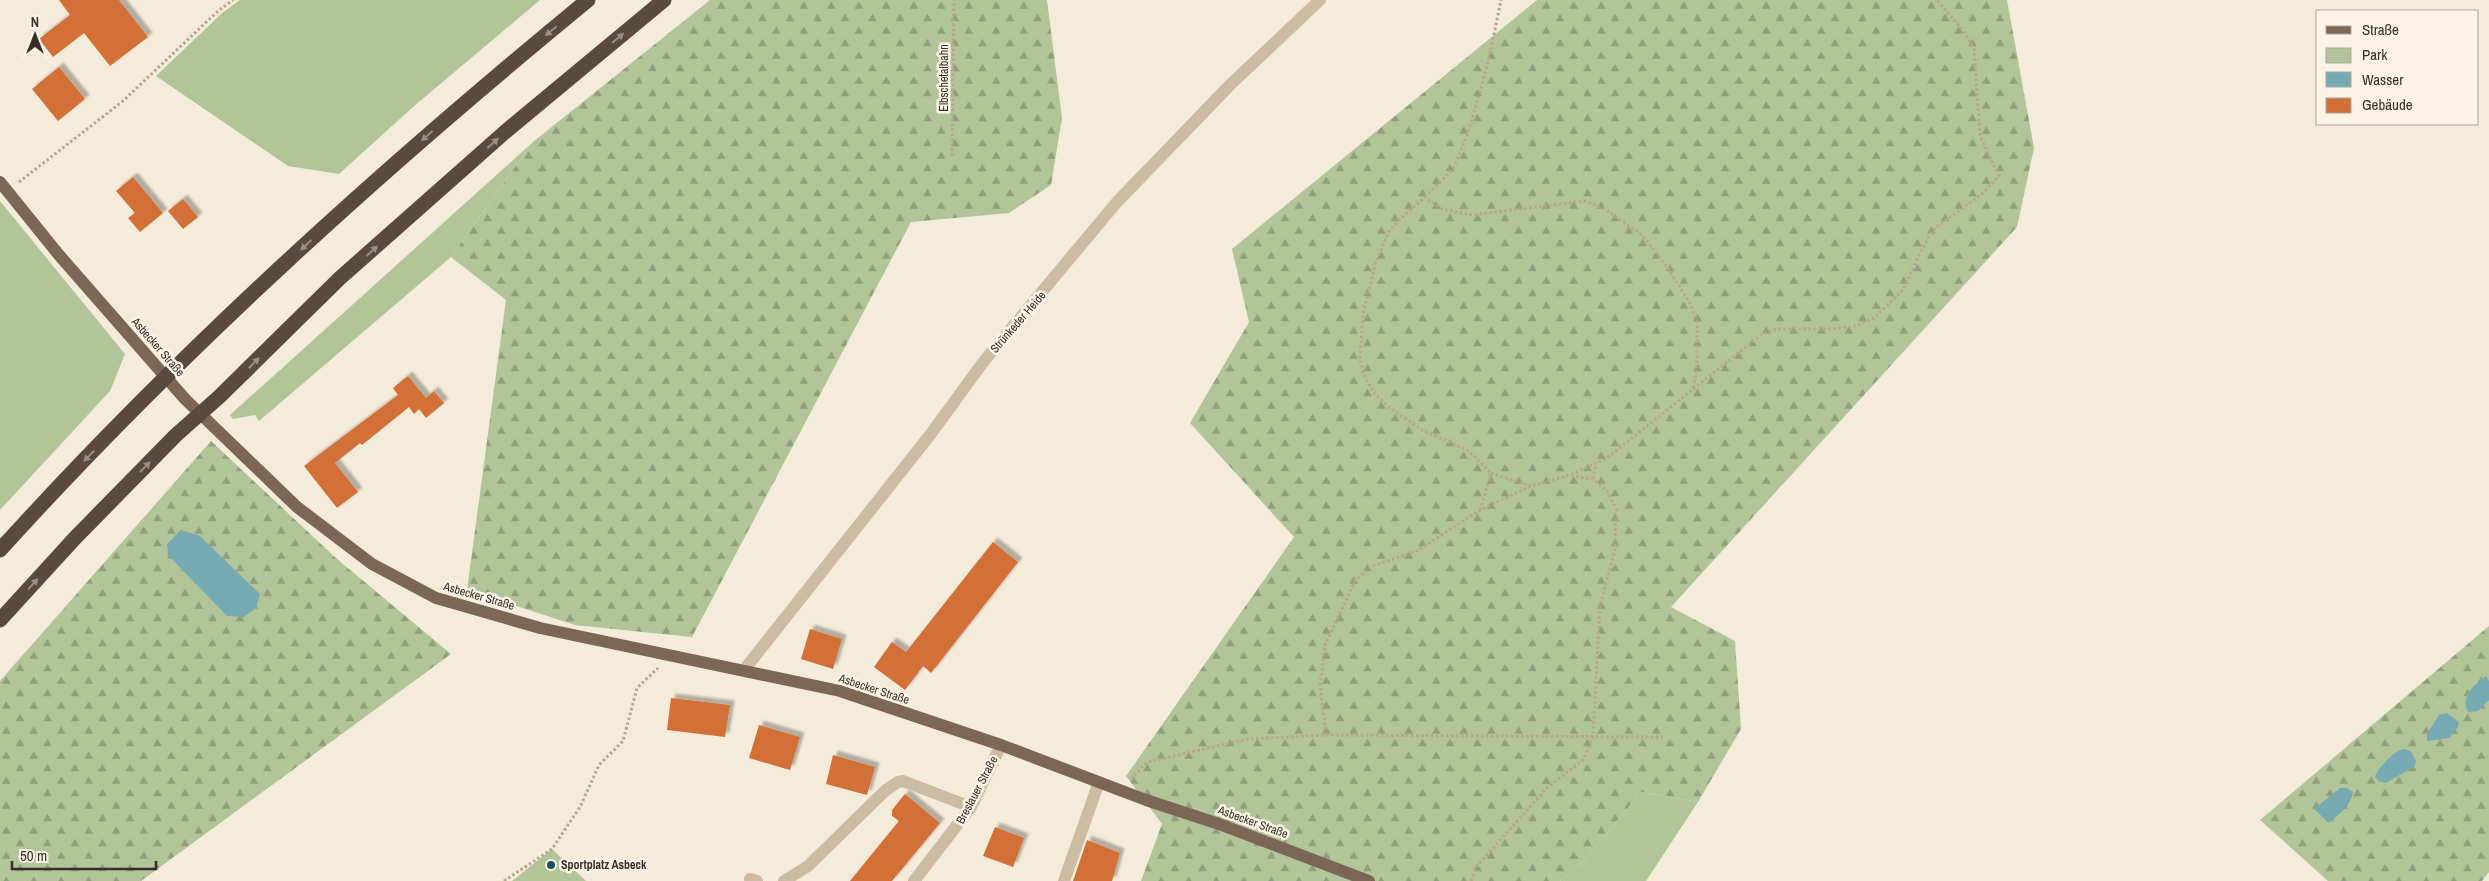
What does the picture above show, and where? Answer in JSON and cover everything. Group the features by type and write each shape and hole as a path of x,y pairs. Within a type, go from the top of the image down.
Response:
{"highway":[{"path":"0,550 184,360 359,195 478,90 588,0"},
{"path":"0,620 75,538 176,435 219,397 348,272 505,132 664,0"}],"main road":[{"name":"Asbecker Straße","path":"4,187 59,255 185,399 297,507 372,564 436,598 540,628 840,691 1001,745 1120,791 1219,824 1369,881"}],"street":[{"name":"Strünkeder Heide","path":"744,670 930,435 984,361 1117,202 1230,85 1320,0"},
{"name":"Breslauer Straße","path":"914,881 971,806 1001,745"},
{"path":"784,881 808,866 886,790 898,782 910,783 971,806"},
{"path":"1064,881 1099,782"}],"path":[{"path":"4,187 123,101 218,11 233,0"},
{"name":"Elbschetalbahn","path":"952,156 954,0"},
{"path":"1501,0 1489,59 1468,133 1452,170 1400,219 1390,231 1376,262 1362,314 1360,360 1365,378 1370,386 1390,407 1422,430 1469,451 1491,472 1531,486"},
{"path":"1326,736 1320,686 1325,645 1354,581 1370,567 1417,551 1480,510 1531,486 1570,475 1607,458 1762,334 1777,328 1831,329 1856,326 1874,318 1904,290 1922,249 1935,228 1982,194 1999,176 1980,136 1974,49 1964,32 1937,0"},
{"path":"1425,197 1442,209 1471,215 1585,201 1605,209 1642,236 1666,265 1691,305 1697,323 1697,366 1692,390"},
{"path":"1594,479 1596,463"},
{"path":"1480,510 1491,472"},
{"path":"1470,881 1477,866 1547,788 1584,759 1593,736 1600,605 1615,550 1616,508 1607,491 1594,479 1570,475"},
{"path":"504,881 552,849 580,807 599,765 623,741 637,688 669,656"},
{"path":"1120,791 1147,762 1248,739 1326,736 1662,737"}],"green space":[{"path":"240,0 540,0 413,107 339,174 288,166 156,76 222,13"},
{"path":"710,0 1047,0 1062,118 1051,185 1009,213 911,222 691,639 691,637 575,625 467,590 506,300 451,257 533,142"},
{"path":"1537,0 2007,0 2034,148 2017,227 1671,607 1735,641 1741,729 1698,802 1641,792 1581,864 1560,881 1141,881 1162,824 1126,776 1294,537 1190,423 1249,322 1232,249"},
{"path":"533,142 451,257 259,421 255,415 233,419 230,415"},
{"path":"0,201 125,354 110,391 0,510"},
{"path":"211,441 337,559 451,654 141,881 0,881 0,681"},
{"path":"2489,626 2489,872 2482,881 2328,881 2260,820"},
{"path":"1641,792 1698,802 1646,881 1560,881 1581,864"},
{"name":"Sportplatz Asbeck","path":"552,849 586,881 512,881"}],"water":[{"path":"181,530 200,536 260,594 256,608 244,617 227,616 168,555 167,544"},
{"path":"2486,676 2489,681 2489,700 2478,711 2468,712 2466,706 2467,696 2473,687"},
{"path":"2447,713 2459,722 2458,727 2449,738 2427,741 2427,734 2439,715"},
{"path":"2403,749 2411,751 2416,761 2415,766 2386,783 2378,781 2375,776 2380,768 2391,756"},
{"path":"2340,788 2347,788 2353,792 2352,797 2344,809 2329,823 2314,809"}],"building":[{"path":"59,0 119,0 148,37 110,66 84,33 53,57 39,39 70,15"},
{"path":"59,67 85,99 58,121 32,89"},
{"path":"133,177 163,213 140,232 128,218 135,213 116,191"},
{"path":"183,199 198,217 183,229 168,211"},
{"path":"408,376 426,398 434,391 444,403 426,418 419,409 414,414 409,407 362,445 360,443 335,463 358,492 337,508 304,466 398,395 393,388"},
{"path":"993,542 1018,562 931,673 923,666 905,690 874,667 892,642 906,652"},
{"path":"810,629 842,639 833,669 801,659"},
{"path":"671,698 730,705 725,737 667,730"},
{"path":"759,725 800,737 790,770 749,758"},
{"path":"833,755 875,767 867,795 826,784"},
{"path":"905,794 940,823 892,881 850,881 899,821 892,816 892,810"},
{"path":"995,827 1024,838 1013,867 983,856"},
{"path":"1087,840 1120,853 1112,881 1073,881"}],"place":[{"name":"Sportplatz Asbeck","path":"551,865"}]}
